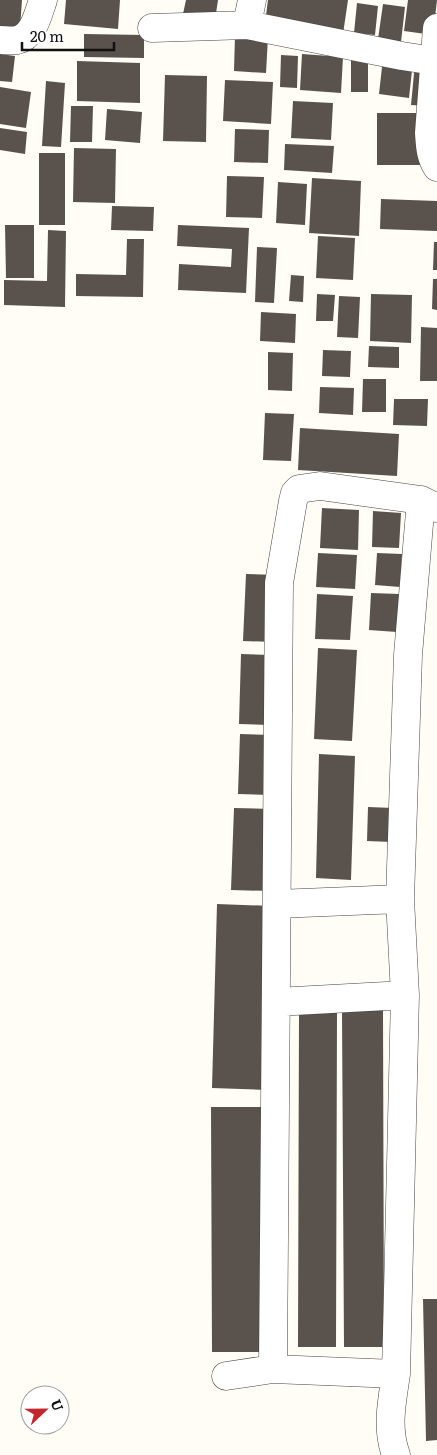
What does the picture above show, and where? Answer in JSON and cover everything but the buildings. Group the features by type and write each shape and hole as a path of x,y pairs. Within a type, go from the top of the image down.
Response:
{"street":[{"path":"0,40 17,40 25,36 34,26 43,0"},
{"path":"152,28 250,13 402,56 436,47 429,133 430,150 437,167"},
{"path":"273,1369 278,583 295,493 298,489 320,486 429,504 408,655 400,899 405,995 396,1374 389,1426 396,1455"},
{"path":"277,904 400,899"},
{"path":"276,1002 405,995"},
{"path":"226,1376 273,1369 396,1374"}]}
